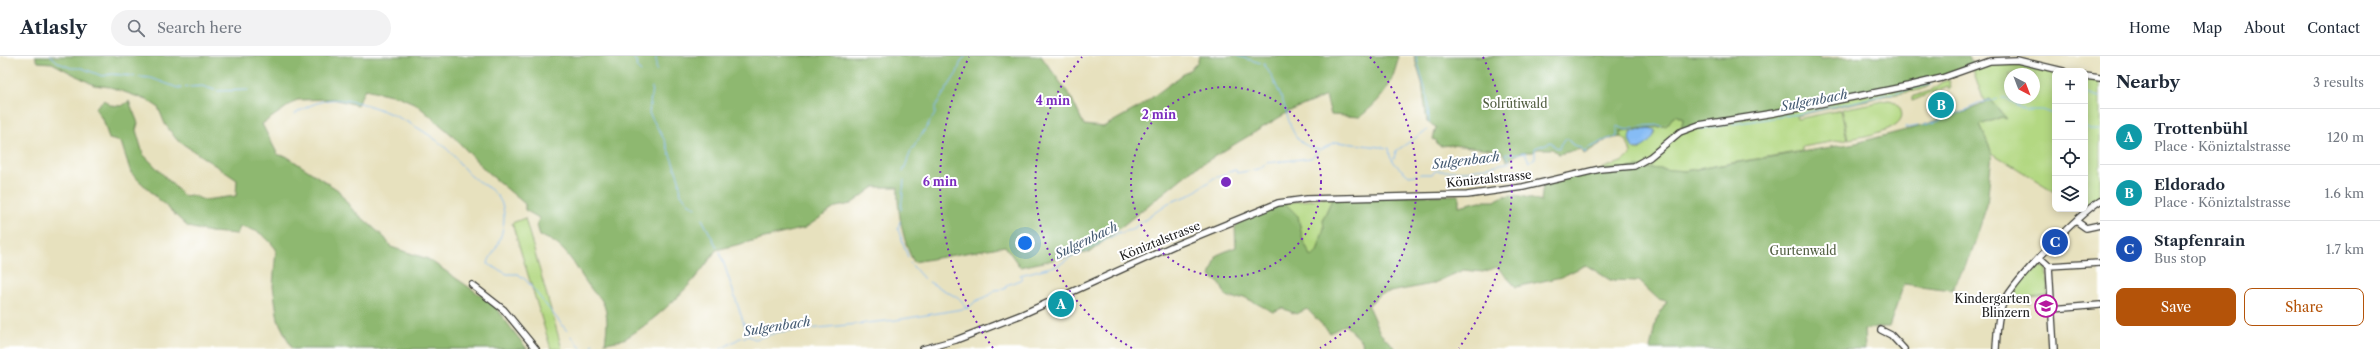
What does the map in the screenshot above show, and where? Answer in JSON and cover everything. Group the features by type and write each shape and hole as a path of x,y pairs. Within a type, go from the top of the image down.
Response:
{"street":[{"name":"Köniztalstrasse","path":"923,349 956,340 1016,316 1173,246 1278,204 1307,199 1467,195 1523,187 1600,170 1634,166 1650,157 1680,132 1699,125 1756,116 1908,86 1942,78 1990,61 2017,60 2052,68"},
{"path":"2088,76 2100,78"},
{"path":"1996,349 1999,317 2005,300 2019,280 2076,222 2100,201"},
{"path":"2076,222 2086,228 2100,225"},
{"path":"2040,258 2049,266 2054,349"},
{"path":"2049,266 2100,262"},
{"path":"472,285 504,310 536,349"},
{"path":"2052,309 2100,305"},
{"path":"1881,330 1891,335 1904,349"}],"green space":[{"path":"35,56 1041,56 1071,97 1084,125 1103,127 1139,107 1193,67 1198,61 1199,56 1399,56 1393,76 1386,90 1376,103 1360,117 1331,115 1326,96 1290,111 1192,170 1090,252 1020,267 1005,246 914,262 910,255 904,236 898,204 898,187 874,187 851,204 836,207 805,228 716,250 687,287 664,310 639,330 626,338 605,343 607,316 602,301 586,282 564,251 550,240 540,236 537,225 539,218 525,210 525,204 487,172 452,135 416,104 400,97 365,89 357,105 333,99 297,100 262,124 278,155 286,156 338,190 351,208 385,238 391,247 428,259 492,303 527,349 292,349 278,320 273,286 276,249 268,240 251,229 240,227 237,234 210,232 188,227 131,173 121,142 109,139 104,122 95,108 104,100 110,105 122,106 129,101 138,123 136,130 143,154 184,196 191,195 204,200 236,196 237,180 177,140 165,124 158,107 147,100 110,87 94,85 52,63 38,62"},
{"name":"Solrütiwald","path":"1414,56 1820,56 1821,59 1868,56 1969,56 1971,60 1977,63 1951,74 1893,89 1872,89 1834,100 1681,132 1683,119 1675,115 1666,126 1621,131 1621,137 1608,139 1584,154 1581,149 1559,154 1552,149 1537,149 1533,152 1521,152 1507,161 1501,150 1451,145 1440,146 1436,143 1437,141 1433,139 1436,127 1427,122 1422,83"},
{"path":"1997,63 2017,63 2038,68 2004,68 2004,104 2040,104 2040,68 2052,71 2052,190 1992,153 1980,125 2002,117 2006,118 1989,99 1984,101 1973,70"},
{"path":"2088,79 2100,80 2100,197 2088,206"},
{"path":"1949,80 1951,88 1949,89 1948,86 1912,101 1912,97 1930,91 1942,82"},
{"path":"1928,81 1929,86 1920,90 1885,96 1796,116 1797,119 1841,110 1847,139 1802,147 1802,151 1685,171 1600,170 1622,162 1629,157 1631,153 1627,141 1621,137 1621,131 1666,126 1675,115 1683,119 1681,131 1834,100 1872,89 1893,89","holes":["1649,128 1656,132 1639,150 1635,150 1632,132"]},
{"name":"Gurtenwald","path":"1989,99 2007,119 2001,117 1980,125 1992,153 1987,205 1971,254 1952,290 1904,284 1889,327 1876,327 1864,330 1865,349 1650,349 1656,320 1667,301 1658,299 1639,281 1610,280 1586,265 1561,277 1516,287 1497,267 1483,272 1463,270 1432,284 1380,294 1368,306 1380,333 1396,349 1363,349 1362,341 1345,325 1330,333 1307,309 1296,314 1282,308 1273,312 1244,297 1236,299 1226,296 1220,284 1210,276 1217,255 1236,247 1235,227 1242,219 1285,203 1298,216 1303,241 1312,257 1317,252 1324,228 1323,219 1333,197 1459,195 1459,206 1480,201 1495,201 1512,195 1541,202 1543,183 1587,172 1638,167 1685,171 1856,143 1921,126 1979,106"},
{"path":"1889,100 1893,101 1899,106 1901,110 1902,117 1898,123 1873,134 1848,139 1842,109"},
{"path":"1333,197 1323,219 1324,228 1317,252 1312,257 1303,241 1298,216 1285,203"},
{"path":"525,218 562,349 551,349 512,223"},
{"path":"2039,266 2046,268 2048,295 2030,297 2030,303 2008,301 2020,284"}],"water":[{"path":"1649,128 1655,130 1653,137 1644,146 1633,149 1629,139 1632,132"}],"waterway":[{"path":"51,56 59,63 71,68 82,68 102,76 112,74 151,78 178,88 202,86 218,91 248,90"},
{"path":"632,56 636,61 637,68 641,72"},
{"path":"656,56 656,71"},
{"path":"903,172 911,151 935,114 935,107 957,73 961,61 966,56"},
{"path":"1237,56 1264,64 1277,87 1297,138 1310,147 1319,149"},
{"path":"1416,56 1427,96 1429,123"},
{"name":"Sulgenbach","path":"1700,129 1804,113 1932,84"},
{"path":"652,87 649,113 665,141 679,179 681,194 688,203 696,208"},
{"path":"2088,93 2100,97"},
{"path":"1921,126 1946,119 1985,101 1997,99"},
{"path":"295,114 320,102 329,100 343,100 359,103 392,114 408,122 436,140 450,152 472,177 497,195 503,207 504,218 502,233 488,264 507,274 518,274 526,280 567,331"},
{"name":"Sulgenbach","path":"2016,104 2025,110 2042,110 2052,114"},
{"name":"Sulgenbach","path":"1420,174 1432,174 1435,171 1467,171 1511,162 1505,154 1507,153 1516,154 1525,152 1529,162 1535,158 1535,148 1551,142 1555,147 1559,148 1566,138 1573,145 1581,147 1585,153 1587,148 1617,137 1617,126 1627,130 1643,126 1660,125 1663,128"},
{"path":"1905,128 1918,126"},
{"name":"Sulgenbach","path":"2088,129 2100,130"},
{"path":"1394,158 1396,151 1427,130"},
{"name":"Sulgenbach","path":"721,349 740,338 748,336 755,339 779,332 896,320 968,308 976,301 990,295 994,290 1005,289 1007,285 1022,279 1020,275 1059,265 1072,256 1078,255 1120,232 1122,234 1125,231 1131,230 1168,203 1190,195 1214,178 1225,175 1228,171 1236,170 1237,173 1259,169 1266,163 1311,158 1320,150 1336,142 1389,148 1390,156 1396,165 1409,176 1416,175"},
{"path":"901,210 904,180"},
{"path":"702,219 717,247"},
{"path":"900,221 898,229 908,257"},
{"path":"720,252 748,336"},
{"path":"910,263 924,279"},
{"path":"929,282 960,299 967,308"},
{"path":"571,336 581,348"},
{"name":"Sulgenbach","path":"592,349 593,344"}],"place":[{"name":"Eldorado","path":"1941,105"},
{"name":"Stapfenrain","path":"2055,242"},
{"name":"Trottenbühl","path":"1061,304"},
{"name":"Kindergarten Blinzern","path":"2046,306"}]}
